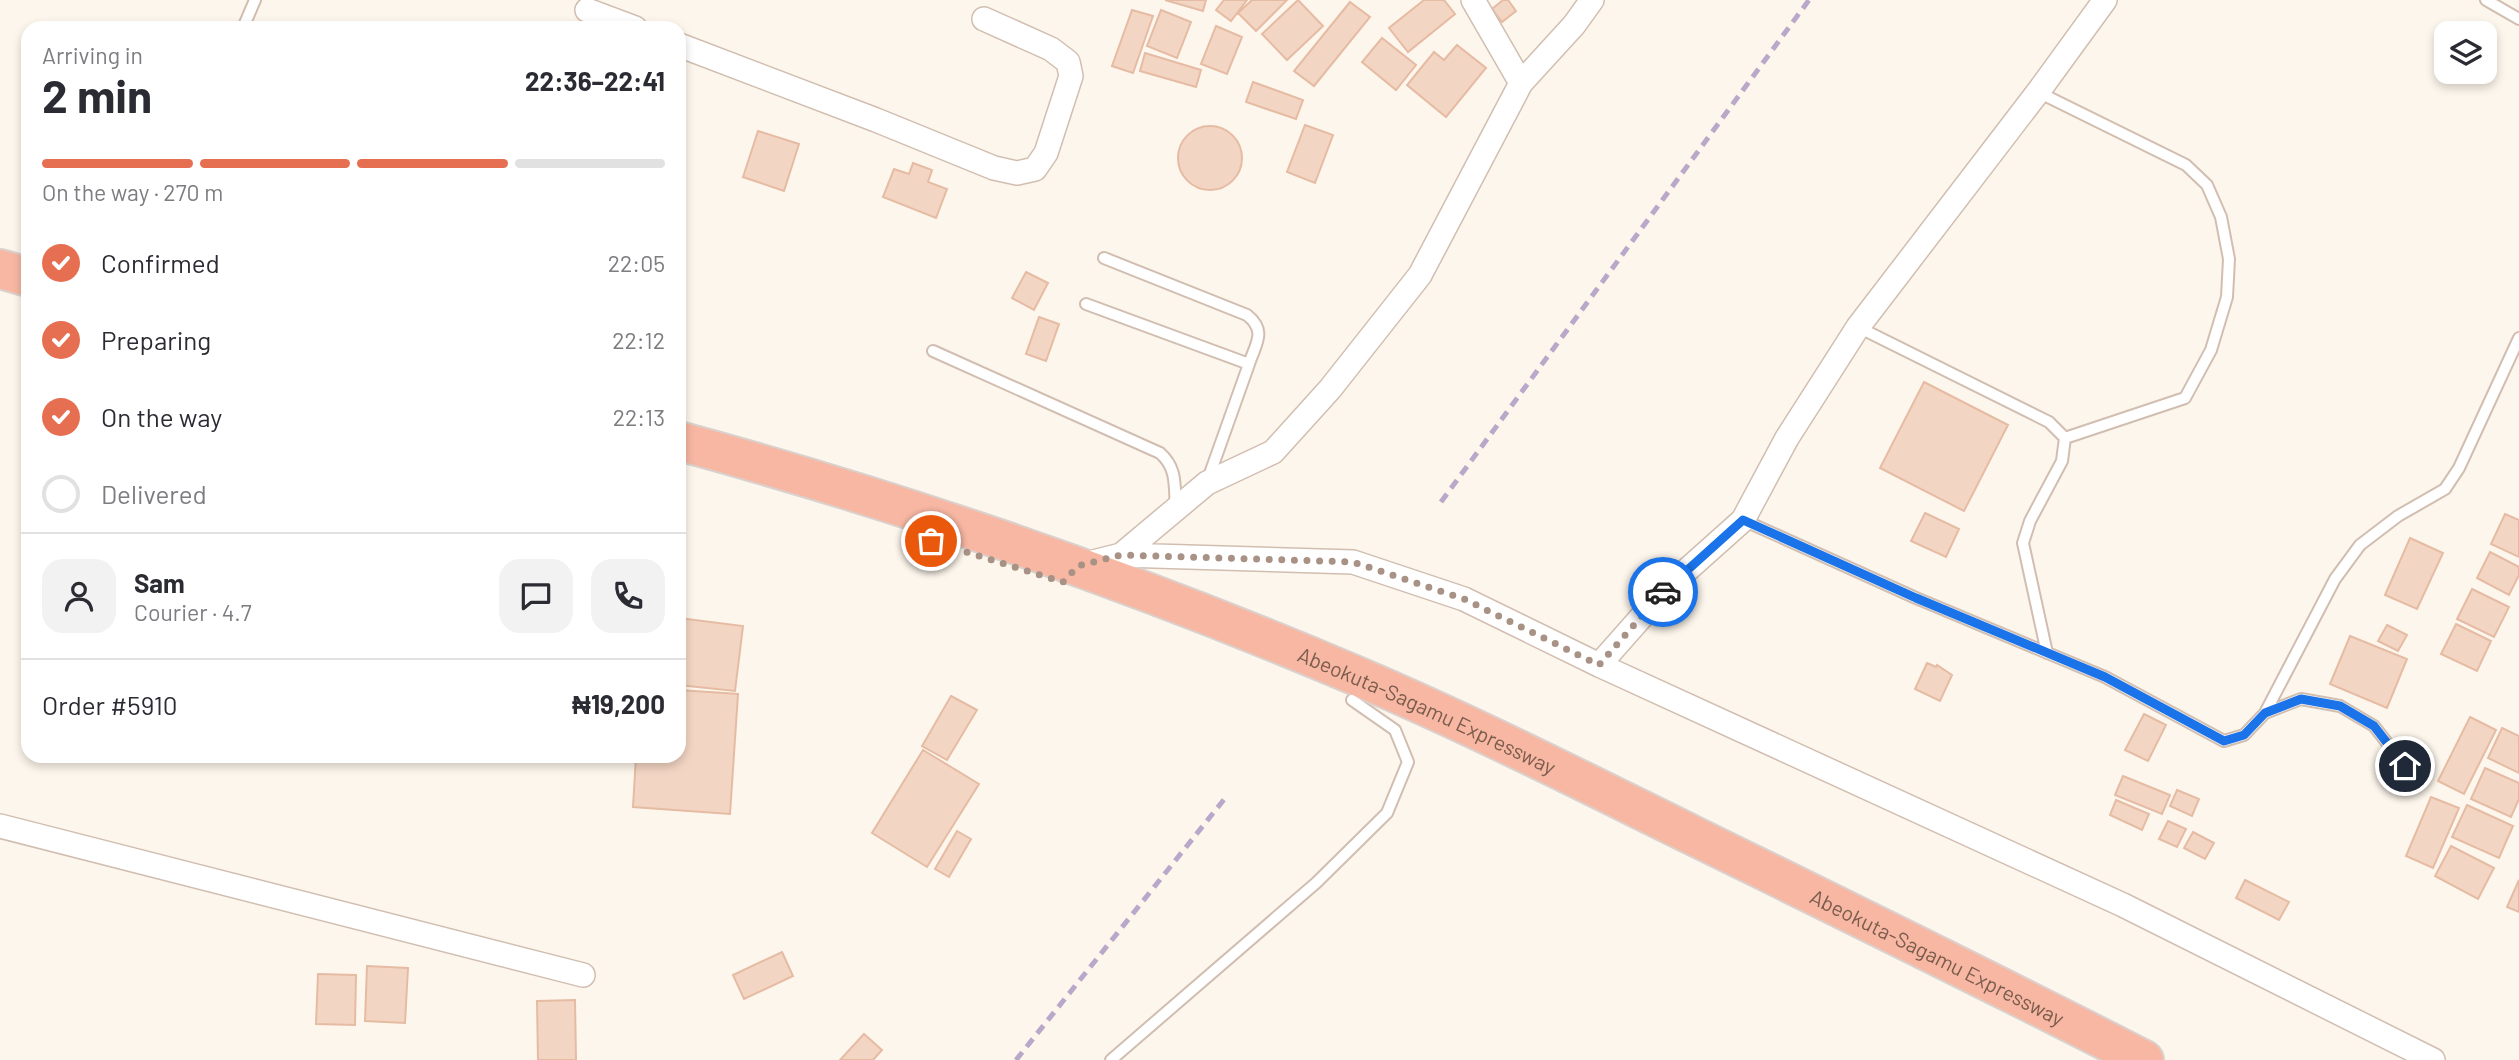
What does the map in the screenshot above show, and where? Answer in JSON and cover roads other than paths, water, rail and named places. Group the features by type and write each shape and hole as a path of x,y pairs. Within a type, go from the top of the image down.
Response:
{"highway":[{"path":"0,248 21,255"},
{"path":"0,269 21,275"},
{"name":"Abeokuta-Sagamu Expressway","path":"686,443 827,482 1071,574 1452,744 2091,1060"},
{"name":"Abeokuta-Sagamu Expressway","path":"686,467 1209,615 1462,723 2144,1060"}],"street":[{"path":"1473,0 1521,83"},
{"path":"1071,574 1121,555 1207,483 1273,452 1330,389 1420,275 1521,83 1574,25 1592,0"},
{"path":"1599,665 1668,587 1743,520 1787,438 1858,327 2105,0"},
{"path":"585,13 612,21"},
{"path":"686,48 994,168 1017,173 1035,169 1046,153 1071,76 1068,62 1051,48 984,19"},
{"path":"1121,555 1353,562 1464,599 1599,665 2123,905 2433,1060"},
{"path":"0,826 583,975"}],"lane":[{"path":"246,21 255,0"},
{"path":"2486,0 2519,19"},
{"path":"2038,92 2186,165 2207,185 2221,217 2229,259 2227,297 2211,350 2185,398 2065,438"},
{"path":"1104,258 1247,315 1257,323 1259,334 1207,483"},
{"path":"1086,304 1249,364"},
{"path":"1858,327 2049,422 2065,438"},
{"path":"1743,520 1916,598 2105,677 2224,741 2244,735 2265,713 2335,579 2360,545 2398,516 2445,489 2459,468 2519,338"},
{"path":"933,351 1160,453 1170,461 1174,473 1176,509"},
{"path":"2047,653 2023,542 2030,520 2062,461 2065,438"},
{"path":"2265,713 2301,699 2340,706 2374,726 2405,766"},
{"path":"1111,1060 1316,883 1387,813 1408,762 1395,730 1352,700"}],"railway":[{"path":"1441,502 1809,0"},
{"path":"1016,1060 1226,797"}]}
